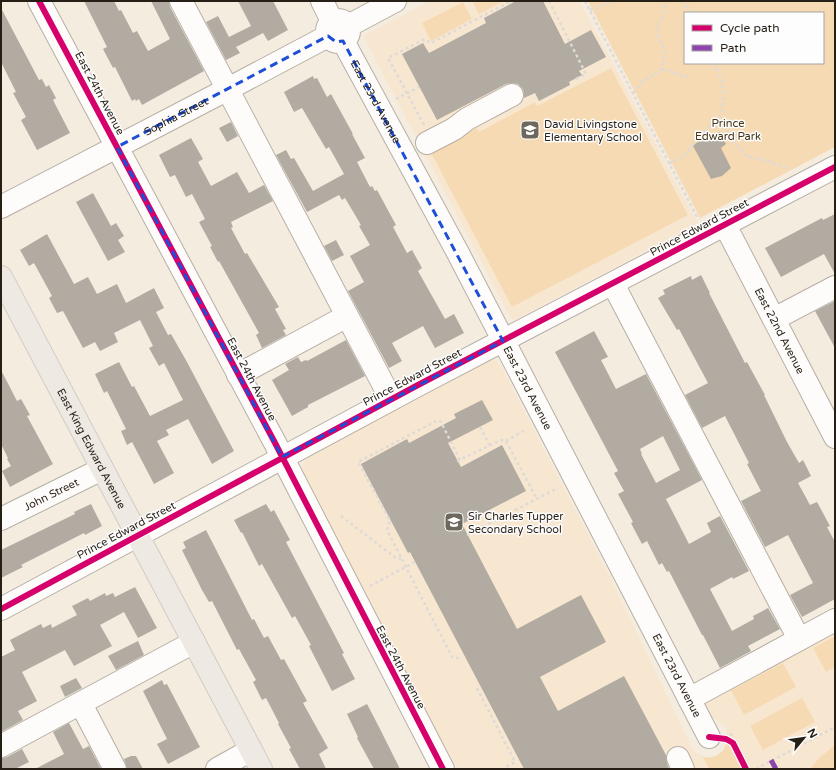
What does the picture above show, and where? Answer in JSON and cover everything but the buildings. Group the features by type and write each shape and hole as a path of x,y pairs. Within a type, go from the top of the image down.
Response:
{"main road":[{"name":"East King Edward Avenue","path":"1,277 256,760"}],"street":[{"name":"East 24th Avenue","path":"39,1 282,457 443,769"},
{"path":"181,1 392,399"},
{"name":"East 23rd Avenue","path":"322,1 458,253 709,737"},
{"name":"Sophia Street","path":"1,207 394,1"},
{"path":"426,135 454,129 467,119 512,95"},
{"name":"Prince Edward Street","path":"1,608 392,399 724,225 834,170"},
{"name":"East 22nd Avenue","path":"724,225 835,437"},
{"path":"612,284 799,639"},
{"path":"774,319 835,287"},
{"path":"238,375 347,316"},
{"name":"John Street","path":"1,519 102,469"},
{"path":"689,699 835,620"},
{"path":"1,746 194,642"},
{"path":"81,704 115,769"},
{"path":"217,769 256,760"}],"path":[{"path":"426,135 388,58 425,39 431,43 511,1"},
{"path":"549,1 586,74 576,79"},
{"path":"585,1 699,221"},
{"path":"590,10 613,1"},
{"path":"632,93 642,82 662,69 665,51 658,35 658,27 664,14 665,1"},
{"path":"682,1 691,12"},
{"path":"669,164 688,153 690,147 719,120 723,102 723,83 714,64"},
{"path":"662,69 691,78"},
{"path":"396,99 419,87"},
{"path":"719,120 735,144 748,157 782,165 791,169"},
{"path":"462,659 452,657 387,530 390,521 358,462 438,420 441,422 459,460 501,440 506,441 527,429"},
{"path":"480,427 490,446"},
{"path":"506,441 537,499"},
{"path":"468,535 558,488"},
{"path":"341,516 396,558 401,558"},
{"path":"369,586 415,562"},
{"path":"477,688 515,762 503,769"},
{"path":"756,769 835,727"},
{"path":"731,733 734,745"},
{"path":"709,737 726,739 734,745"}],"highlighted area":[{"path":"328,36 336,42 343,41 503,341 282,457 117,147"}],"shaded area":[{"name":"David Livingstone Elementary School","path":"430,1 580,1 698,223 513,321 363,36"},
{"name":"Sir Charles Tupper Secondary School","path":"490,359 497,361 501,366 608,573 693,749 697,754 709,758 715,757 725,749 727,742 726,729 721,723 710,716 702,702 835,625 835,769 457,769 300,472 307,455"}],"green space":[{"path":"472,1 504,1 479,14"},
{"name":"Prince Edward Park","path":"588,1 835,1 835,147 700,218"},
{"path":"463,2 472,19 431,41 422,23"},
{"path":"611,68 688,215 512,307 428,147 466,128 468,133 477,128 479,132 535,102 537,106"},
{"path":"835,636 835,667 826,672 813,648"},
{"path":"783,663 796,687 744,715 731,690"},
{"path":"802,698 815,722 763,750 750,726"},
{"path":"727,742 741,769 709,769 703,757 718,755 721,753"},
{"path":"835,745 835,769 810,769 819,758"}],"marked path":[{"path":"771,760 776,769"}],"cycle path":[{"path":"39,1 274,441 443,769"},
{"path":"1,609 418,385 835,167"},
{"path":"709,737 726,739 733,743 746,769"}],"place":[{"name":"David Livingstone Elementary School","path":"530,130"},
{"name":"Sir Charles Tupper Secondary School","path":"454,522"}]}
